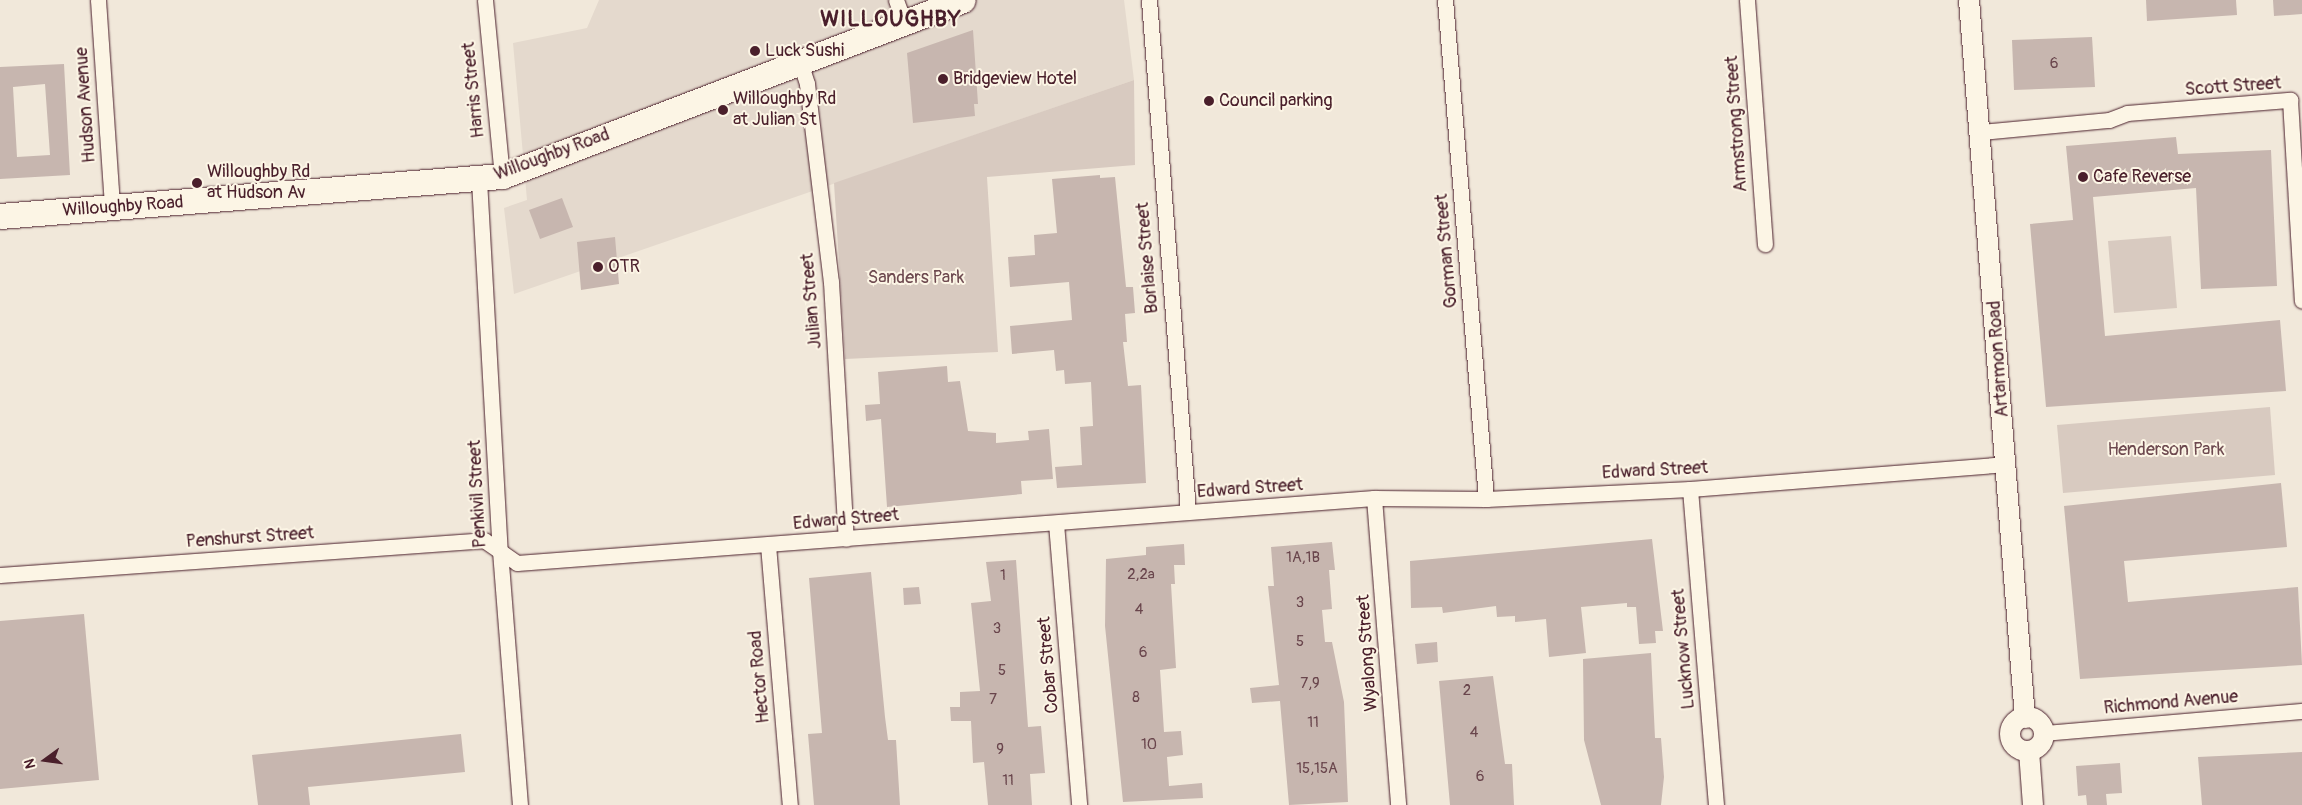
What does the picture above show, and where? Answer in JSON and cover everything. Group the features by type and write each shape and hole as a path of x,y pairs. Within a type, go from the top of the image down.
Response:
{"main road":[{"name":"Willoughby Road","path":"0,216 490,178 800,62 900,11 962,0"}],"street":[{"name":"Hudson Avenue","path":"98,0 112,208"},
{"name":"Harris Street","path":"485,0 490,178"},
{"name":"Borlaise Street","path":"1149,0 1188,512"},
{"name":"Gorman Street","path":"1445,0 1486,499"},
{"name":"Armstrong Street","path":"1747,0 1765,244"},
{"name":"Artarmon Road","path":"1969,0 2007,464 2025,718"},
{"name":"Julian Street","path":"800,62 807,84 831,282 846,539"},
{"name":"Scott Street","path":"1981,132 2109,120 2127,113 2290,100 2302,301"},
{"name":"Penkivil Street","path":"490,178 500,551 520,805"},
{"name":"Edward Street","path":"500,551 517,563 1374,498 1486,499 1690,489 2007,464"},
{"name":"Lucknow Street","path":"1690,489 1716,805"},
{"name":"Wyalong Street","path":"1374,498 1398,805"},
{"name":"Cobar Street","path":"1056,523 1079,805"},
{"name":"Penshurst Street","path":"0,575 484,540 500,551"},
{"name":"Hector Road","path":"768,545 790,805"},
{"name":"Richmond Avenue","path":"2044,733 2302,711"},
{"path":"2025,718 2038,722 2044,733 2040,745 2029,751 2016,747 2010,736 2014,724 2025,718"},
{"path":"2029,751 2033,805"}],"shaded area":[{"path":"599,0 1124,0 1134,80 514,294 504,208 527,200 513,43 587,28"}],"green space":[{"name":"Sanders Park","path":"1134,80 1135,165 987,177 998,352 845,359 834,183"},
{"path":"2171,236 2177,308 2114,313 2108,241"},
{"name":"Henderson Park","path":"2270,407 2275,475 2063,493 2057,425"}],"building":[{"path":"2146,0 2236,0 2237,15 2147,21"},
{"path":"2273,0 2302,0 2302,14 2274,16"},
{"name":"Bridgeview Hotel","path":"973,30 978,104 974,104 975,116 913,123 907,53"},
{"path":"2092,37 2095,87 2014,90 2012,40"},
{"path":"64,64 70,175 0,179 0,67","holes":["45,84 50,155 17,157 13,87"]},
{"path":"2176,137 2178,154 2271,150 2277,286 2201,289 2196,188 2093,197 2105,336 2280,320 2286,391 2046,407 2030,224 2073,220 2066,146"},
{"path":"1100,175 1100,178 1115,177 1126,287 1133,287 1135,313 1125,314 1127,342 1123,342 1128,386 1141,385 1146,483 1057,488 1055,467 1082,465 1080,427 1093,426 1091,382 1065,384 1064,370 1056,371 1054,350 1012,354 1010,326 1072,320 1069,282 1010,287 1008,257 1035,255 1034,235 1057,233 1052,179"},
{"path":"562,198 573,227 540,239 529,210"},
{"name":"OTR","path":"615,237 619,284 581,290 577,242"},
{"path":"947,366 948,382 960,381 968,431 996,433 996,443 1029,440 1028,431 1049,429 1053,479 1021,481 1022,494 887,507 881,419 866,421 865,405 880,404 878,372"},
{"path":"2281,483 2287,547 2124,561 2128,602 2298,587 2302,665 2080,679 2064,506"},
{"path":"1652,539 1663,631 1655,631 1656,643 1639,644 1636,607 1627,607 1627,603 1581,607 1586,653 1549,657 1546,619 1515,622 1515,616 1497,617 1496,606 1443,613 1442,607 1411,608 1410,561"},
{"path":"1332,542 1335,570 1329,570 1332,609 1322,610 1325,642 1332,642 1344,702 1348,802 1289,805 1280,701 1252,703 1250,688 1279,685 1268,586 1274,586 1271,547"},
{"path":"1184,544 1185,565 1174,565 1175,584 1171,584 1176,668 1160,670 1164,732 1181,731 1183,755 1167,757 1169,786 1202,783 1203,798 1123,802 1105,626 1106,559 1146,555 1146,547"},
{"path":"1016,560 1028,727 1041,726 1045,773 1030,774 1032,805 988,805 984,762 973,763 971,721 951,721 950,707 960,707 960,692 980,691 971,603 991,601 986,562"},
{"path":"871,572 888,740 896,740 900,805 814,805 808,734 822,733 809,578"},
{"path":"919,587 921,604 904,605 903,588"},
{"path":"84,614 99,780 0,789 0,621"},
{"path":"1437,642 1438,662 1417,664 1415,644"},
{"path":"1651,653 1655,738 1661,738 1664,777 1661,805 1601,805 1584,740 1583,659"},
{"path":"1493,676 1505,764 1512,764 1514,805 1450,805 1439,681"},
{"path":"461,734 465,772 308,787 310,805 258,805 252,755"},
{"path":"2302,752 2302,805 2202,805 2198,757"},
{"path":"2120,763 2122,793 2106,794 2107,805 2087,805 2086,795 2078,796 2076,766"}],"place":[{"name":"Luck Sushi","path":"755,51"},
{"name":"Bridgeview Hotel","path":"943,79"},
{"name":"Council parking","path":"1209,101"},
{"name":"Willoughby Rd at Julian St","path":"723,110"},
{"name":"Cafe Reverse","path":"2083,177"},
{"name":"Willoughby Rd at Hudson Av","path":"197,183"},
{"name":"OTR","path":"598,267"}],"district":[{"name":"WILLOUGHBY","path":"891,20"}]}
